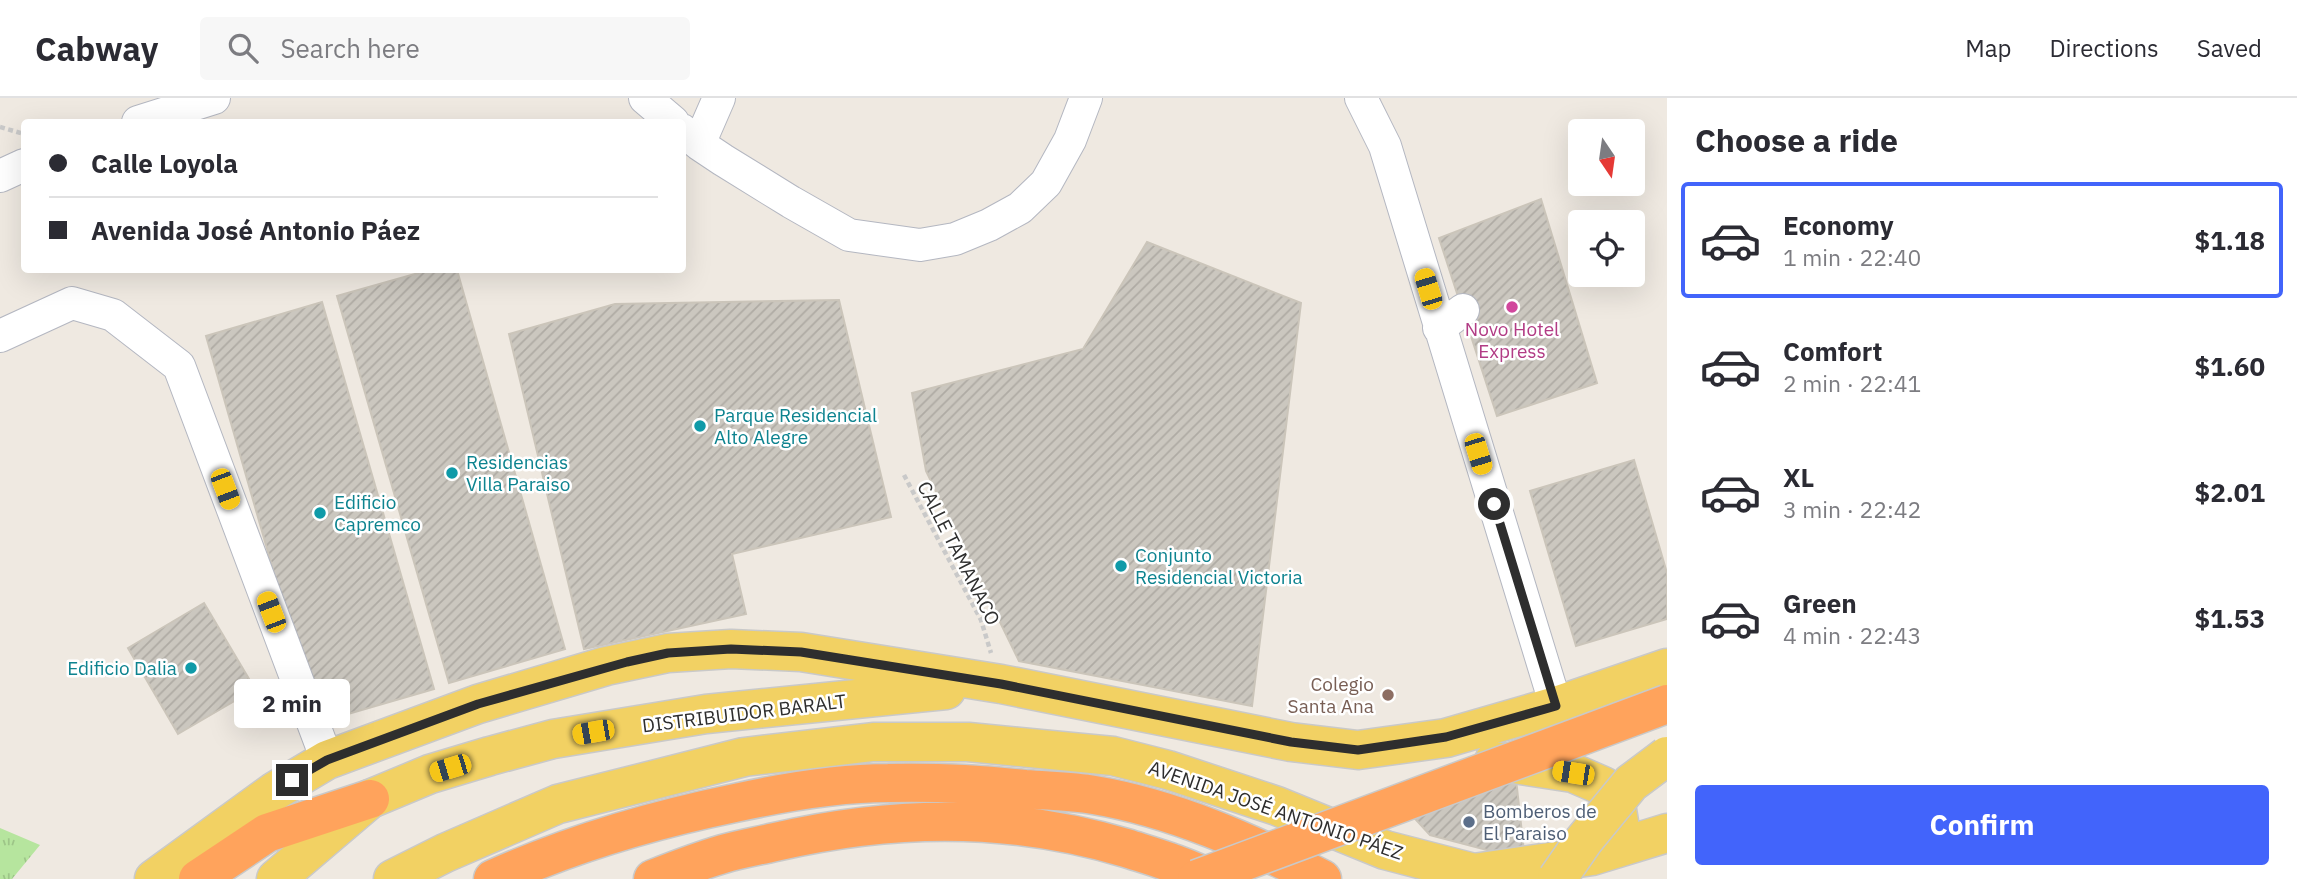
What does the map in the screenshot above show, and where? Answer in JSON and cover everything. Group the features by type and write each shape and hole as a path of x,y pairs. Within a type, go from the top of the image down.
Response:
{"highway":[{"path":"1197,879 1667,704"},
{"path":"493,879 560,852 670,817 767,796 830,787 886,783 991,785 1093,795 1149,808 1202,826 1322,879"},
{"path":"198,879 267,833 370,799"},
{"path":"653,879 724,853 798,836 879,823 955,820 1037,827 1104,842 1181,866 1210,879"}],"main road":[{"path":"154,879 275,791 327,760 478,704 606,666 668,653 731,649 801,652 1001,684 1291,742 1358,750 1456,754 1573,773 1603,786 1615,798 1619,822 1611,838 1592,856"},
{"path":"1358,750 1446,737 1556,706 1667,668"},
{"name":"DISTRIBUIDOR BARALT","path":"276,879 370,799 430,774 553,739 706,714 1001,684"},
{"name":"AVENIDA JOSÉ ANTONIO PÁEZ","path":"393,879 456,848 558,804 744,757 873,742 968,742 1113,756 1168,770 1277,806 1385,850 1474,873 1592,856 1667,833"},
{"path":"1557,879 1584,840 1631,783 1667,756"},
{"path":"179,879 189,862 214,834"}],"street":[{"path":"148,119 214,98"},
{"path":"645,98 670,119"},
{"path":"719,98 691,137 791,202 849,235 920,245 955,239 1020,208 1046,183 1070,140 1086,98"},
{"path":"1361,98 1385,146 1436,272 1556,706"},
{"path":"0,176 21,166"},
{"path":"0,336 72,303 113,314 178,366 327,760"}],"path":[{"path":"0,127 21,133"},
{"name":"CALLE TAMANACO","path":"904,475 981,620 1001,684"}],"green space":[{"path":"0,828 40,845 12,879 0,879"}],"building":[{"name":"Novo Hotel Express","path":"1541,199 1597,383 1497,416 1439,238"},
{"name":"Conjunto Residencial Victoria","path":"1147,242 1301,303 1252,706 1019,661 926,471 912,393 1083,349"},
{"name":"Residencias Villa Paraiso","path":"418,273 458,273 565,649 449,683 337,296"},
{"name":"Parque Residencial Alto Alegre","path":"839,300 891,517 732,554 746,614 584,649 509,334 615,304"},
{"name":"Edificio Capremco","path":"322,302 434,689 317,723 206,336"},
{"path":"1634,460 1667,573 1667,619 1576,646 1530,491"},
{"name":"Edificio Dalia","path":"204,603 255,689 178,734 128,648"},
{"name":"Bomberos de El Paraiso","path":"1515,770 1525,860 1430,835 1406,809"}],"place":[{"name":"Novo Hotel Express","path":"1512,307"},
{"name":"Parque Residencial Alto Alegre","path":"700,426"},
{"name":"Residencias Villa Paraiso","path":"452,473"},
{"name":"Edificio Capremco","path":"320,513"},
{"name":"Conjunto Residencial Victoria","path":"1121,566"},
{"name":"Edificio Dalia","path":"191,668"},
{"name":"Colegio Santa Ana","path":"1388,695"},
{"name":"Bomberos de El Paraiso","path":"1469,822"}],"route":[{"path":"292,780 327,760 478,704 606,666 668,653 731,649 801,652 1001,684 1291,742 1358,750 1446,737 1556,706 1494,504"}]}
